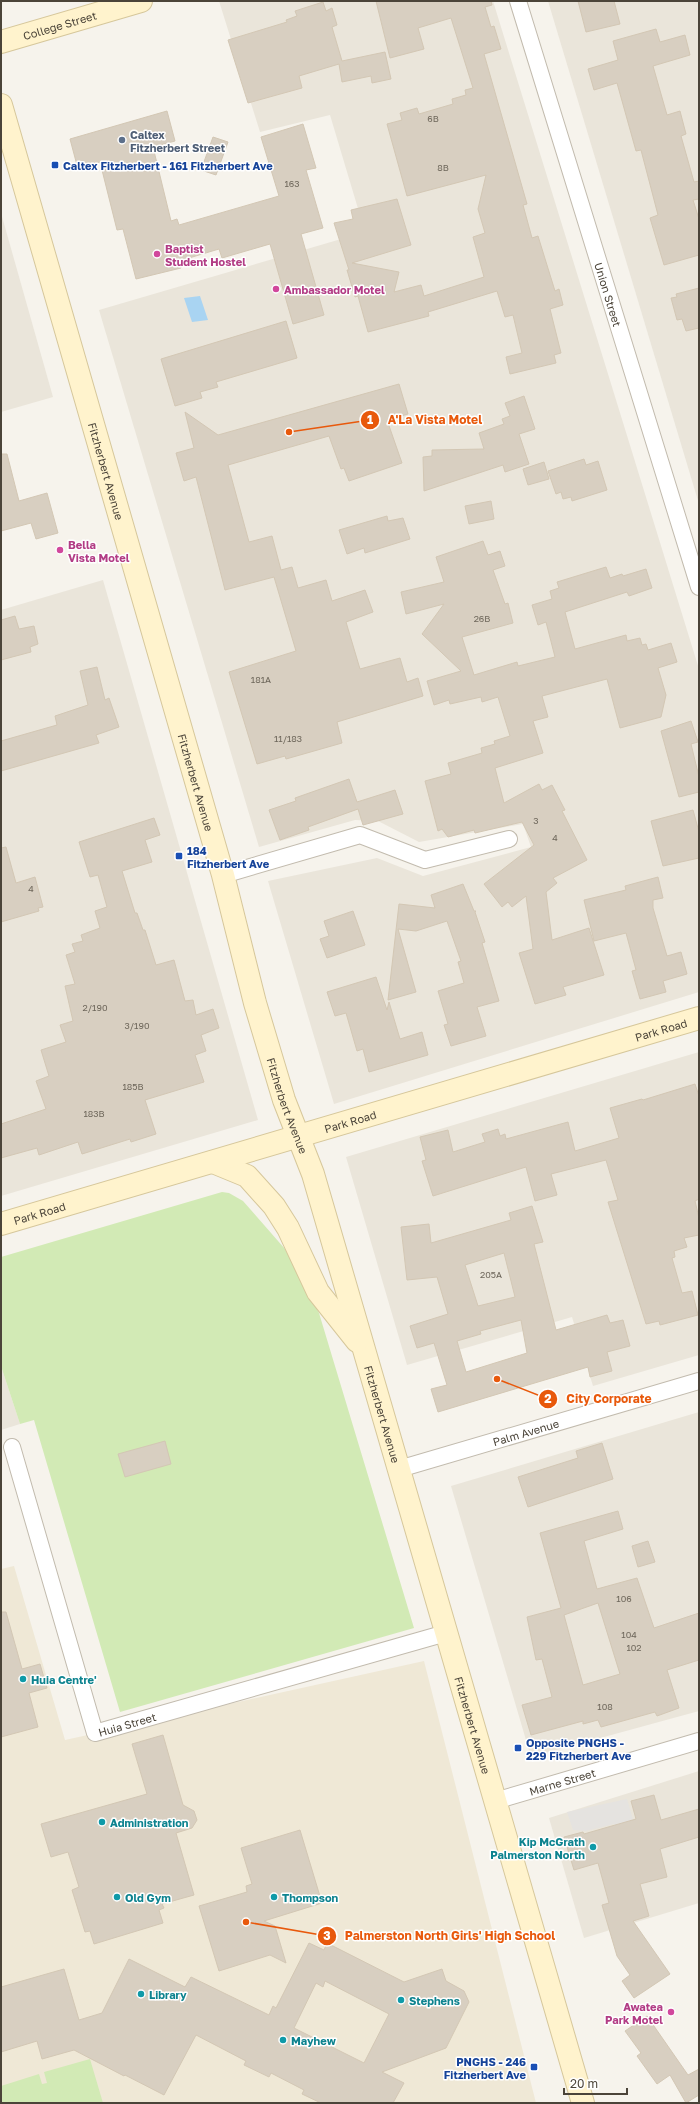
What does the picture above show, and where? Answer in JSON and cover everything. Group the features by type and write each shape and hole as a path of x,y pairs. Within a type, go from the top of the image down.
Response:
{"main road":[{"name":"College Street","path":"1,42 141,1"},
{"name":"Fitzherbert Avenue","path":"1,105 222,876 255,1003 284,1100 313,1174 583,2103"},
{"name":"Park Road","path":"1,1224 298,1138 699,1018"},
{"path":"213,1162 247,1176 274,1206 288,1228 318,1292 364,1349"}],"street":[{"name":"Union Street","path":"518,1 699,587"},
{"path":"222,876 360,835 425,860 509,839"},
{"name":"Palm Avenue","path":"399,1469 699,1381"},
{"name":"Huia Street","path":"12,1447 95,1733 446,1634"},
{"name":"Marne Street","path":"495,1801 699,1741"}],"shaded area":[{"path":"219,1 493,1 699,669 699,992 334,1104 268,881 377,858 423,876 531,847 523,824 419,842 378,821 355,820 259,847 99,310 365,232 330,115 260,132"},
{"path":"548,1 699,1 699,504"},
{"path":"1,213 53,397 1,412"},
{"path":"103,580 258,1120 1,1196 1,610"},
{"path":"699,1052 699,1355 593,1386 572,1317 407,1365 346,1157"},
{"path":"1,1366 20,1424 1,1430"},
{"path":"699,1412 699,1711 531,1757 451,1486"},
{"path":"14,1566 65,1740 424,1661 536,2103 1,2103 1,1569"},
{"path":"699,1771 699,1903 584,1938 549,1818"},
{"path":"627,1799 638,1836 620,1841 614,1824 586,1831 573,1830 567,1812"}],"green space":[{"path":"222,1192 229,1193 243,1201 285,1249 319,1313 414,1628 120,1712 34,1420 20,1424 1,1366 1,1257"},
{"path":"90,2059 103,2103 1,2103 1,2086 39,2074 42,2084 47,2083 44,2072"}],"water":[{"path":"200,296 208,320 192,322 184,298"}],"building":[{"path":"376,1 491,1 492,5 485,7 491,27 494,26 501,49 484,54 527,204 523,205 532,238 538,236 555,291 559,289 563,305 550,309 561,353 554,355 556,363 510,374 506,357 522,353 513,315 505,317 497,291 428,312 429,316 368,332 358,296 355,297 347,270 349,270 334,223 353,219 351,210 397,199 411,245 352,263 399,272 394,292 421,285 424,296 484,277 473,237 485,233 478,209 486,175 407,196 387,124 402,120 400,113 417,108 419,114 453,104 452,99 466,95 465,90 473,88 451,18 418,28 424,49 390,58"},
{"path":"578,1 614,1 620,24 586,32"},
{"path":"323,2 326,11 332,8 337,25 332,27 342,61 385,52 391,79 372,83 371,76 342,82 339,64 299,76 302,88 248,103 228,40 287,22 286,20 297,16 295,11"},
{"path":"656,29 660,42 685,35 690,55 653,66 667,115 680,111 686,134 681,136 694,182 699,181 699,199 693,200 699,219 699,255 664,265 650,218 658,215 641,150 636,151 617,83 594,90 588,69 618,60 613,41"},
{"path":"167,111 175,141 153,147 171,221 177,219 179,225 279,196 261,137 303,124 316,168 306,170 323,228 301,234 324,315 293,324 270,244 222,258 219,249 179,261 181,268 136,279 123,229 117,230 100,162 78,169 70,139"},
{"path":"213,137 228,142 216,175 201,170"},
{"path":"699,288 699,328 686,331 682,319 677,320 671,298 677,297 676,294"},
{"path":"286,321 297,358 216,382 218,387 200,392 202,398 175,406 161,359"},
{"path":"399,384 408,414 387,420 402,463 349,481 344,468 341,469 329,436 228,465 249,542 272,536 281,570 292,567 298,588 326,580 332,601 365,590 373,612 346,622 360,669 400,658 407,682 418,678 423,696 337,722 342,743 286,759 285,756 257,764 229,672 296,651 274,577 225,590 196,477 184,481 176,453 194,448 185,412 218,435"},
{"path":"524,396 535,429 519,434 529,464 505,472 503,465 424,491 423,457 432,456 432,450 484,449 479,433 504,424 502,419 510,416 505,403"},
{"path":"1,454 7,454 19,501 47,493 58,533 36,539 31,523 1,531"},
{"path":"584,459 586,465 598,461 607,490 572,501 571,497 563,499 561,492 556,494 548,471"},
{"path":"544,462 549,479 528,485 523,469"},
{"path":"491,501 494,519 469,524 465,506"},
{"path":"387,516 388,521 403,518 410,539 365,553 364,548 347,554 339,530"},
{"path":"483,541 488,555 500,551 505,566 493,570 505,604 508,603 513,623 462,637 474,675 517,662 518,666 555,657 546,622 538,625 532,605 552,599 550,591 559,588 557,582 606,567 610,578 622,574 623,576 646,569 652,588 629,596 627,592 565,612 575,649 626,635 627,641 640,638 642,645 646,644 648,650 671,643 677,662 658,668 666,695 661,717 620,728 607,679 542,696 548,717 533,721 543,753 495,768 504,803 539,784 542,790 552,785 565,810 562,811 587,860 553,878 557,883 546,892 552,940 589,928 604,975 563,987 566,995 535,1004 519,953 533,949 526,896 512,907 508,902 502,907 484,884 534,845 522,822 475,833 474,830 448,837 442,829 438,831 425,781 451,774 448,763 482,753 481,748 495,744 494,741 510,736 498,697 482,702 481,697 450,704 449,700 434,705 427,681 461,671 422,634 444,604 406,614 401,592 444,582 436,557"},
{"path":"15,616 19,629 34,626 38,644 30,647 31,652 1,660 1,620"},
{"path":"97,667 105,700 109,698 119,727 96,735 99,743 1,771 1,741 57,725 55,716 88,705 80,671"},
{"path":"691,721 698,742 691,744 699,777 699,792 679,797 661,731"},
{"path":"349,779 357,802 395,790 403,814 363,825 358,809 308,827 309,830 280,840 269,810 296,801 295,798"},
{"path":"693,810 699,832 699,858 663,866 651,821"},
{"path":"154,818 160,835 145,840 152,862 122,871 135,913 137,913 143,930 145,930 156,965 174,960 185,1001 193,1000 196,1015 213,1009 219,1028 201,1035 206,1051 195,1055 204,1082 145,1100 156,1134 131,1142 130,1139 82,1154 78,1142 39,1155 37,1148 1,1158 1,1124 46,1109 36,1081 49,1076 41,1050 66,1042 60,1025 73,1021 65,986 75,984 66,955 75,952 72,944 83,941 81,935 100,928 95,911 107,907 98,875 90,877 79,842"},
{"path":"6,847 16,883 35,877 43,907 38,908 39,911 1,922 1,848"},
{"path":"658,877 663,898 653,900 653,908 667,956 681,952 687,974 663,981 666,992 640,999 632,971 636,970 626,933 594,941 584,900 626,890 625,886"},
{"path":"463,884 474,911 476,911 475,912 485,942 482,943 499,1001 477,1007 486,1036 451,1046 444,1025 448,1024 438,991 464,983 458,962 461,961 447,921 416,931 398,929 416,992 388,1000 399,904 435,908 431,895"},
{"path":"353,911 365,945 327,958 320,939 329,936 324,921"},
{"path":"376,977 387,1010 389,1002 400,1039 422,1032 428,1055 369,1072 363,1049 357,1051 346,1013 335,1016 327,992"},
{"path":"695,1084 699,1096 699,1199 695,1201 699,1218 699,1235 684,1238 687,1247 674,1251 675,1257 672,1258 682,1293 692,1291 698,1315 660,1325 659,1321 646,1324 608,1202 618,1200 606,1160 551,1174 557,1195 535,1201 526,1167 433,1196 422,1161 426,1160 420,1137 448,1130 453,1152 485,1142 482,1134 498,1129 500,1136 505,1134 506,1139 568,1122 575,1151 619,1138 610,1108 642,1099 643,1100"},
{"path":"532,1206 543,1242 534,1244 556,1330 607,1315 610,1323 623,1320 630,1346 607,1352 612,1371 590,1377 588,1367 438,1412 431,1389 447,1385 434,1343 417,1348 410,1326 448,1314 437,1277 407,1280 401,1227 429,1224 431,1243 511,1220 509,1213","holes":["504,1253 515,1297 478,1306 465,1265","521,1320 527,1353 466,1372 457,1341 481,1334 480,1331"]},
{"path":"165,1441 171,1464 125,1477 118,1454"},
{"path":"602,1443 613,1479 528,1507 518,1477 578,1458 576,1451"},
{"path":"618,1511 623,1529 584,1541 597,1589 637,1578 654,1628 699,1613 699,1660 667,1670 679,1708 657,1716 655,1712 601,1727 598,1720 583,1724 583,1721 531,1735 522,1705 552,1697 542,1659 536,1660 527,1617 561,1608 540,1533","holes":["598,1603 620,1674 583,1685 564,1615"]},
{"path":"648,1541 655,1562 638,1567 632,1546"},
{"name":"Huia Centre'","path":"1,1612 6,1612 22,1669 40,1664 47,1688 29,1693 38,1727 1,1737"},
{"path":"163,1735 183,1805 194,1811 197,1820 192,1828 176,1833 194,1895 162,1904 164,1908 159,1910 163,1923 94,1944 90,1931 85,1932 72,1890 79,1887 68,1852 51,1857 41,1824 147,1794 132,1744"},
{"path":"654,1795 661,1820 699,1809 699,1837 660,1849 667,1877 640,1884 649,1916 633,1921 670,1974 634,1998 622,1981 630,1975 617,1956 602,1905 609,1903 598,1863 574,1870 564,1837 583,1832 584,1834 636,1819 631,1801"},
{"name":"Thompson","path":"300,1830 322,1903 264,1921 275,1926 286,1963 270,1955 219,1971 199,1906 247,1892 246,1886 252,1884 241,1848"},
{"path":"309,1943 324,1950 327,1943 404,1982 442,1969 446,1981 464,1991 469,2002 446,2048 382,2072 404,2083 393,2103 321,2103 302,2094 304,2090 271,2073 269,2077 244,2065 246,2061 196,2035 164,2095 74,2050 42,2059 37,2041 1,2052 1,1987 64,1969 79,2020 102,2013 129,1959 185,1987 191,1977 269,2015 273,2006 276,2008","holes":["325,1981 389,2014 364,2063 294,2028 316,1983 323,1987"]},
{"path":"647,2016 688,2075 699,2069 699,2095 686,2103 670,2075 657,2084 637,2056 641,2053 625,2031"}],"place":[{"name":"Caltex Fitzherbert Street","path":"122,140"},
{"name":"Caltex Fitzherbert - 161 Fitzherbert Ave","path":"55,165"},
{"name":"Baptist Student Hostel","path":"157,254"},
{"name":"Ambassador Motel","path":"276,289"},
{"name":"A'La Vista Motel","path":"289,432"},
{"name":"Bella Vista Motel","path":"60,550"},
{"name":"184 Fitzherbert Ave","path":"179,856"},
{"name":"City Corporate","path":"497,1379"},
{"name":"Huia Centre'","path":"23,1679"},
{"name":"Opposite PNGHS - 229 Fitzherbert Ave","path":"518,1748"},
{"name":"Administration","path":"102,1822"},
{"name":"Kip McGrath Palmerston North","path":"593,1847"},
{"name":"Old Gym","path":"117,1897"},
{"name":"Thompson","path":"274,1897"},
{"name":"Palmerston North Girls' High School","path":"246,1922"},
{"name":"Library","path":"141,1994"},
{"name":"Stephens","path":"401,2000"},
{"name":"Awatea Park Motel","path":"671,2012"},
{"name":"Mayhew","path":"283,2040"},
{"name":"PNGHS - 246 Fitzherbert Ave","path":"534,2067"}]}
